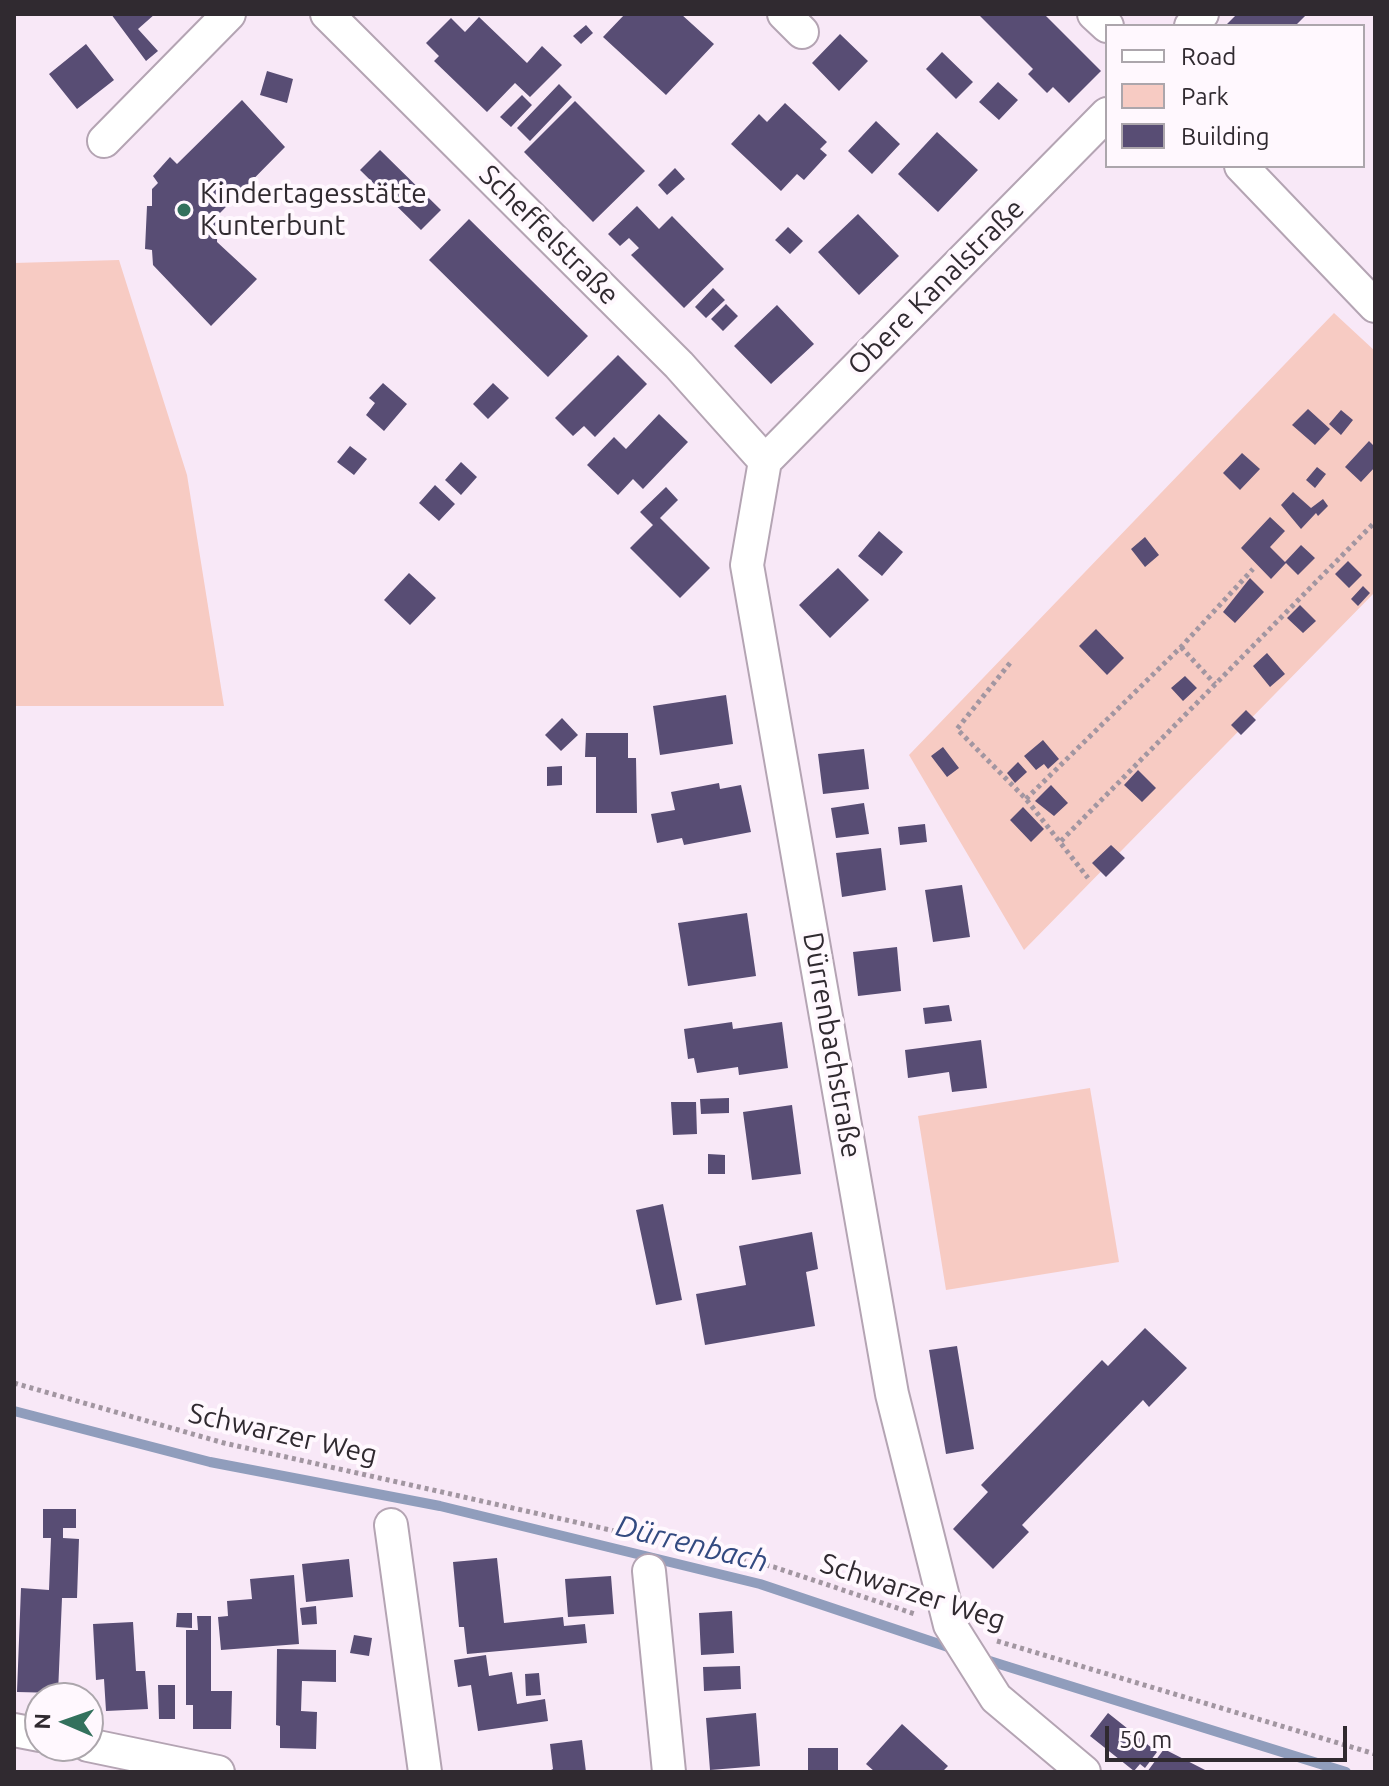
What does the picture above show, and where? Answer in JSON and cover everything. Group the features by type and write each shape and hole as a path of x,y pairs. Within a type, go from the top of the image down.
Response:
{"street":[{"path":"104,141 229,14"},
{"name":"Scheffelstraße","path":"327,14 679,365 765,461"},
{"name":"Obere Kanalstraße","path":"765,461 1105,116"},
{"path":"1243,168 1375,306"},
{"name":"Dürrenbachstraße","path":"765,461 747,565 892,1394 950,1625 996,1698 1084,1772"},
{"path":"391,1525 425,1772"},
{"path":"649,1571 669,1772"},
{"path":"104,1748 218,1772"}],"path":[{"path":"1061,841 1375,522"},
{"path":"1026,799 1181,647 1253,569"},
{"path":"1181,647 1215,684"},
{"path":"1010,663 957,729 1026,799 1088,878"},
{"name":"Schwarzer Weg","path":"14,1383 224,1443 774,1567 950,1625 1375,1754"}],"green space":[{"path":"119,260 187,475 224,706 14,706 14,263"},
{"path":"1334,313 1375,351 1375,592 1024,950 909,755"},
{"path":"1090,1088 1119,1262 946,1290 918,1116"}],"building":[{"path":"111,14 155,14 138,29 158,51 146,61"},
{"path":"625,14 681,14 714,44 666,95 603,37"},
{"path":"978,14 1044,14 1101,71 1069,103 1053,87 1047,93 1028,74 1033,69"},
{"path":"1237,14 1307,14 1297,24 1227,24"},
{"path":"479,17 527,63 542,46 562,65 530,97 515,83 487,112 434,61 439,56 426,43 451,18 465,32"},
{"path":"586,25 593,33 581,44 573,36"},
{"path":"840,34 868,61 839,91 812,63"},
{"path":"86,44 114,80 77,109 49,74"},
{"path":"942,52 973,82 956,99 926,69"},
{"path":"267,71 293,79 287,103 260,95"},
{"path":"998,82 1018,100 999,120 979,102"},
{"path":"559,84 572,97 530,141 517,128"},
{"path":"522,95 532,105 511,127 500,117"},
{"name":"Kindertagesstätte Kunterbunt","path":"242,100 285,147 218,215 217,242 257,279 211,326 153,265 152,250 145,249 147,206 152,206 152,189 158,183 153,176 170,157 177,164"},
{"path":"575,101 645,171 593,222 524,152"},
{"path":"785,103 827,142 820,149 827,155 804,180 797,174 781,191 731,144 759,114 767,122"},
{"path":"876,121 900,144 872,174 848,151"},
{"path":"937,132 978,170 938,212 898,174"},
{"path":"380,150 441,210 421,230 360,170"},
{"path":"675,168 685,179 667,195 658,185"},
{"path":"637,206 659,229 672,216 724,269 684,308 631,255 639,248 629,238 620,246 608,234"},
{"path":"858,214 899,256 859,295 818,252"},
{"path":"469,219 588,336 548,377 429,260"},
{"path":"788,227 803,241 790,254 775,240"},
{"path":"713,288 725,300 706,318 695,307"},
{"path":"726,304 738,316 723,331 711,319"},
{"path":"777,305 814,344 771,384 734,346"},
{"path":"618,355 647,384 595,437 584,426 573,436 555,418"},
{"path":"383,383 407,404 384,431 366,415 375,403 369,398"},
{"path":"493,383 509,398 488,419 473,404"},
{"path":"1308,409 1330,429 1315,445 1292,425"},
{"path":"1341,410 1353,420 1341,435 1329,424"},
{"path":"659,414 688,442 643,489 633,479 618,495 587,465 614,437 626,449"},
{"path":"1369,441 1375,447 1375,467 1361,482 1345,467"},
{"path":"350,446 367,459 354,475 337,462"},
{"path":"1242,453 1260,469 1240,490 1223,473"},
{"path":"461,462 477,477 461,495 445,480"},
{"path":"1317,467 1326,474 1315,488 1306,480"},
{"path":"435,485 455,504 439,521 419,503"},
{"path":"666,487 678,500 660,518 710,568 680,598 630,548 653,525 640,512"},
{"path":"1293,492 1311,508 1323,499 1328,506 1318,516 1316,513 1301,529 1281,505"},
{"path":"1270,517 1285,531 1270,547 1285,562 1301,545 1315,558 1298,575 1286,563 1271,579 1241,548"},
{"path":"879,531 903,552 882,576 858,556"},
{"path":"1145,537 1159,555 1145,567 1131,549"},
{"path":"1348,561 1362,575 1349,588 1335,574"},
{"path":"838,568 869,600 830,638 799,605"},
{"path":"409,573 436,598 410,625 384,600"},
{"path":"1250,578 1264,592 1235,623 1223,612"},
{"path":"1363,586 1370,593 1358,606 1351,599"},
{"path":"1300,605 1316,621 1303,633 1287,618"},
{"path":"1096,629 1124,658 1107,675 1079,646"},
{"path":"1267,653 1285,674 1270,687 1253,666"},
{"path":"1185,676 1197,688 1183,701 1171,688"},
{"path":"726,695 733,744 660,755 653,706"},
{"path":"1246,710 1256,720 1241,735 1231,725"},
{"path":"562,718 578,735 561,751 545,735"},
{"path":"586,733 628,733 628,758 636,758 637,813 596,813 596,757 585,757"},
{"path":"1043,740 1059,759 1048,769 1044,764 1036,770 1024,756"},
{"path":"943,747 959,768 947,777 931,756"},
{"path":"864,749 869,789 823,794 818,754"},
{"path":"1018,762 1027,772 1015,783 1007,773"},
{"path":"562,766 562,785 547,786 547,767"},
{"path":"1138,770 1156,788 1142,802 1124,785"},
{"path":"719,783 720,789 741,785 751,832 684,845 682,838 657,843 651,814 675,810 671,792"},
{"path":"1051,785 1068,803 1054,816 1035,801"},
{"path":"864,803 869,834 836,838 831,808"},
{"path":"1023,807 1044,829 1031,842 1010,820"},
{"path":"925,824 927,842 900,845 898,827"},
{"path":"1111,845 1125,858 1106,877 1092,863"},
{"path":"881,848 886,890 842,897 836,853"},
{"path":"962,885 970,937 933,942 925,890"},
{"path":"747,913 756,976 688,986 678,923"},
{"path":"897,947 901,991 858,996 853,952"},
{"path":"949,1005 952,1021 925,1024 923,1008"},
{"path":"732,1022 733,1029 782,1022 788,1068 739,1075 738,1067 697,1073 694,1058 688,1059 684,1029"},
{"path":"981,1040 987,1088 952,1092 949,1072 908,1078 905,1050"},
{"path":"729,1098 729,1113 701,1114 700,1099"},
{"path":"671,1102 696,1102 697,1134 673,1135"},
{"path":"792,1105 801,1174 752,1180 743,1112"},
{"path":"708,1154 725,1155 725,1174 708,1174"},
{"path":"663,1204 682,1300 656,1305 636,1210"},
{"path":"812,1232 818,1269 806,1272 815,1326 705,1345 696,1294 746,1285 739,1246"},
{"path":"1145,1328 1187,1368 1149,1407 1143,1400 1022,1525 1029,1532 993,1569 953,1529 988,1492 981,1485 1102,1360 1108,1366"},
{"path":"957,1346 974,1449 946,1454 929,1350"},
{"path":"43,1509 76,1509 76,1528 63,1528 63,1538 79,1539 77,1598 62,1598 58,1682 24,1682 24,1692 17,1692 21,1588 49,1590 51,1538 43,1538"},
{"path":"497,1558 504,1623 563,1617 564,1626 585,1624 587,1643 467,1654 464,1627 459,1627 453,1562"},
{"path":"349,1559 353,1597 306,1602 302,1564"},
{"path":"294,1575 299,1644 221,1650 218,1617 228,1616 227,1601 252,1599 250,1579"},
{"path":"611,1576 614,1614 568,1617 565,1579"},
{"path":"316,1606 317,1624 302,1625 300,1608"},
{"path":"732,1611 734,1653 701,1655 699,1613"},
{"path":"177,1613 192,1613 192,1628 176,1627"},
{"path":"197,1616 211,1616 211,1691 232,1691 231,1729 193,1729 193,1705 186,1705 186,1630 198,1630"},
{"path":"133,1622 136,1671 145,1671 148,1709 106,1711 104,1679 96,1680 93,1624"},
{"path":"354,1635 372,1638 369,1656 350,1653"},
{"path":"277,1649 336,1650 336,1682 302,1681 301,1711 317,1712 316,1749 280,1748 280,1726 276,1725"},
{"path":"486,1655 489,1676 512,1672 517,1704 545,1699 548,1721 478,1731 471,1685 458,1687 454,1660"},
{"path":"740,1666 741,1689 704,1691 703,1667"},
{"path":"539,1673 541,1695 526,1696 525,1674"},
{"path":"158,1685 175,1685 175,1719 159,1719"},
{"path":"756,1713 760,1766 710,1770 706,1718"},
{"path":"1108,1713 1157,1752 1145,1768 1140,1764 1134,1771 1090,1736"},
{"path":"902,1724 948,1766 942,1772 875,1772 866,1764"},
{"path":"582,1740 586,1772 547,1772 553,1769 550,1744"},
{"path":"808,1748 838,1748 838,1772 808,1772"},
{"path":"1164,1749 1209,1772 1147,1772"}],"waterway":[{"name":"Dürrenbach","path":"14,1411 210,1462 440,1506 760,1584 957,1650"},
{"name":"Dürrenbach","path":"980,1658 1346,1772"}],"place":[{"name":"Kindertagesstätte Kunterbunt","path":"184,210"}]}
